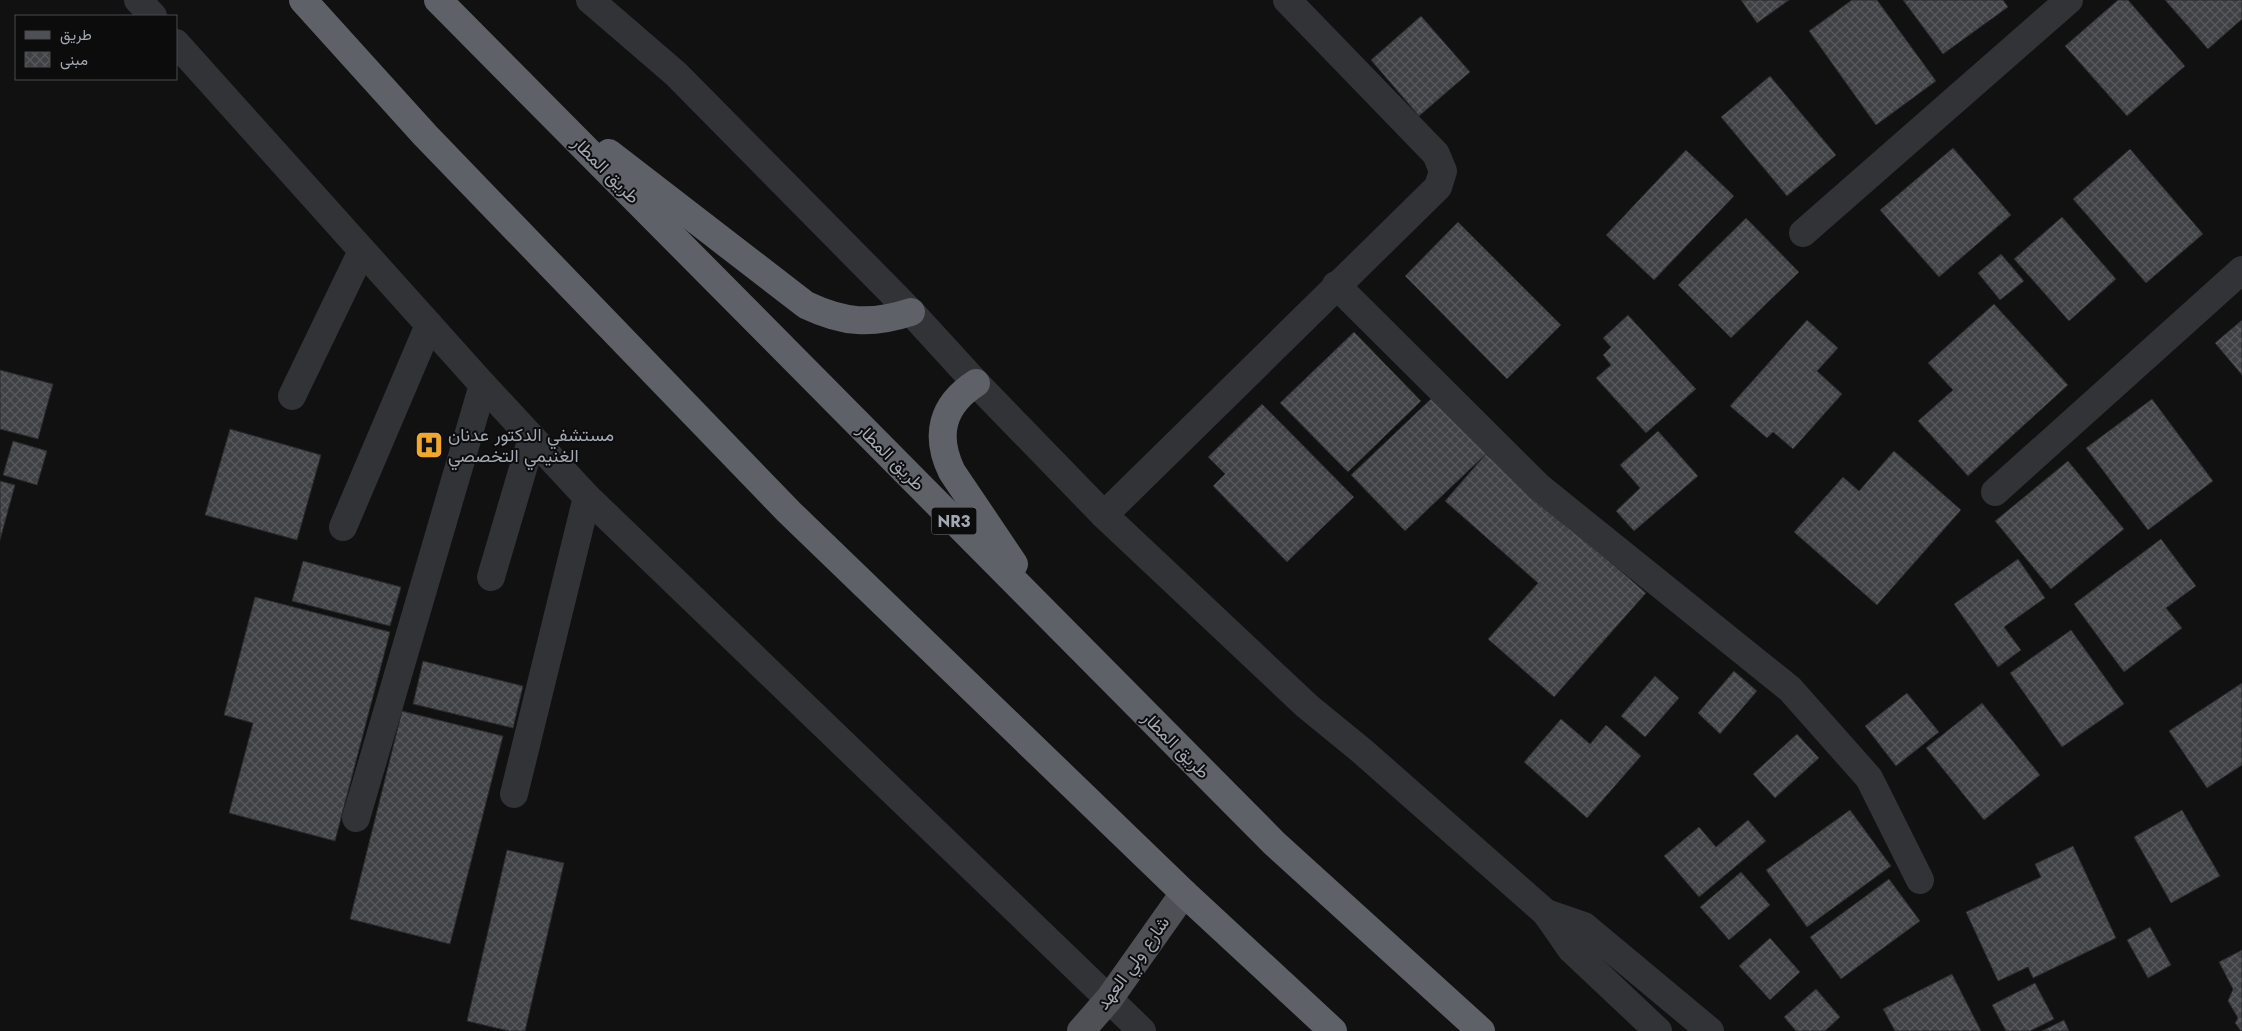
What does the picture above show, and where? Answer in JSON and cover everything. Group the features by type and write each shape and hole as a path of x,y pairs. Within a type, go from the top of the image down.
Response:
{"highway":[{"path":"303,0 425,136 789,512 1184,893 1333,1031"},
{"name":"طريق المطار","path":"438,0 1274,843 1481,1031"},
{"path":"525,88 806,305 826,314 855,321 869,322 891,319 911,312"},
{"path":"976,383 965,391 948,412 942,441 945,457 952,472 1049,617"}],"main road":[{"name":"شارع ولي العهد","path":"1081,1031 1109,999 1184,893"}],"street":[{"path":"138,0 152,15"},
{"path":"590,0 676,74 911,312 976,383 1104,515 1307,706 1362,751 1546,913 1571,950 1658,1031"},
{"path":"1104,515 1336,285 1438,187 1443,171 1436,154 1287,0"},
{"path":"1803,233 2070,0"},
{"path":"178,45 429,326 587,497 1142,1031"},
{"path":"292,396 362,251"},
{"path":"1995,492 2242,270"},
{"path":"1336,285 1539,487 1790,689 1869,778 1920,880"},
{"path":"343,527 429,326"},
{"path":"356,818 483,385"},
{"path":"490,577 532,438"},
{"path":"514,794 587,497"},
{"path":"1546,913 1584,926 1710,1031"}],"building":[{"path":"1741,0 1789,0 1757,23"},
{"path":"1852,0 1877,0 1936,81 1876,125 1809,31"},
{"path":"1903,0 2003,0 2008,7 1943,54"},
{"path":"2118,0 2128,0 2185,66 2127,116 2065,46"},
{"path":"2165,0 2242,0 2242,19 2208,49"},
{"path":"1421,16 1470,72 1419,116 1371,60"},
{"path":"1770,76 1836,155 1787,196 1721,117"},
{"path":"1953,148 2011,215 1939,277 1880,210"},
{"path":"2130,149 2203,234 2146,283 2073,199"},
{"path":"1686,150 1734,196 1654,280 1606,235"},
{"path":"2062,217 2116,279 2069,321 2014,259"},
{"path":"1746,218 1799,272 1731,338 1678,285"},
{"path":"1458,222 1561,325 1507,379 1405,276"},
{"path":"2001,254 2024,281 2000,300 1978,273"},
{"path":"1994,304 2068,385 1968,476 1918,421 1953,390 1928,363"},
{"path":"1628,315 1696,389 1646,433 1596,378 1611,365 1603,355 1611,347 1603,338"},
{"path":"1807,320 1838,348 1817,371 1842,394 1793,449 1773,432 1767,438 1730,406"},
{"path":"2242,320 2242,375 2215,343"},
{"path":"1354,332 1421,401 1348,472 1280,403"},
{"path":"0,370 53,384 38,439 0,429"},
{"path":"1433,397 1487,453 1405,531 1351,475"},
{"path":"2152,399 2213,481 2148,530 2086,448"},
{"path":"1262,404 1354,497 1287,562 1213,486 1225,474 1208,457"},
{"path":"230,429 321,455 297,540 205,515"},
{"path":"1658,431 1698,476 1634,531 1616,511 1640,488 1620,465"},
{"path":"13,441 47,451 37,485 3,475"},
{"path":"1894,451 1961,510 1877,605 1794,532 1843,477 1859,491"},
{"path":"1486,454 1646,593 1554,697 1488,639 1538,583 1445,501"},
{"path":"2068,461 2124,529 2051,589 1995,521"},
{"path":"0,481 15,485 0,540"},
{"path":"2161,539 2196,586 2166,608 2182,628 2124,672 2074,604"},
{"path":"2018,559 2045,598 2004,627 2021,650 1998,667 1954,604"},
{"path":"303,561 401,587 390,626 292,601"},
{"path":"255,597 390,632 335,841 229,813 253,723 224,715"},
{"path":"2071,630 2124,704 2062,747 2010,673"},
{"path":"423,661 523,686 513,728 413,704"},
{"path":"1734,671 1757,691 1720,734 1698,713"},
{"path":"1655,676 1679,698 1645,737 1621,716"},
{"path":"2242,683 2242,765 2207,788 2169,731"},
{"path":"1907,693 1939,732 1896,766 1865,726"},
{"path":"1982,703 2040,775 1984,820 1926,748"},
{"path":"402,711 503,736 450,944 350,919"},
{"path":"1561,719 1590,744 1606,725 1641,756 1587,818 1524,762"},
{"path":"1797,734 1819,758 1775,798 1753,774"},
{"path":"1850,810 1891,866 1807,927 1766,870"},
{"path":"2182,810 2220,876 2171,903 2134,837"},
{"path":"1748,820 1766,841 1699,897 1664,856 1699,827 1716,847"},
{"path":"2073,846 2116,938 2033,978 2028,967 1998,981 1966,912 2041,877 2035,864"},
{"path":"507,850 564,863 525,1031 509,1031 467,1021"},
{"path":"1741,872 1770,905 1729,940 1700,907"},
{"path":"1889,879 1920,921 1841,979 1810,937"},
{"path":"2150,927 2171,965 2148,978 2127,940"},
{"path":"1770,938 1800,972 1770,1000 1739,966"},
{"path":"2242,950 2241,1031 2235,1023 2238,1018 2228,1001 2233,989 2219,962"},
{"path":"1952,974 1981,1031 1895,1031 1883,1009"},
{"path":"2035,983 2054,1019 2030,1031 2006,1031 1992,1005"},
{"path":"1816,989 1840,1017 1825,1031 1796,1031 1784,1017"},
{"path":"2064,1020 2069,1031 2042,1031"}],"place":[{"name":"مستشفي الدكتور عدنان الغنيمي التخصصي","path":"429,445"}]}
